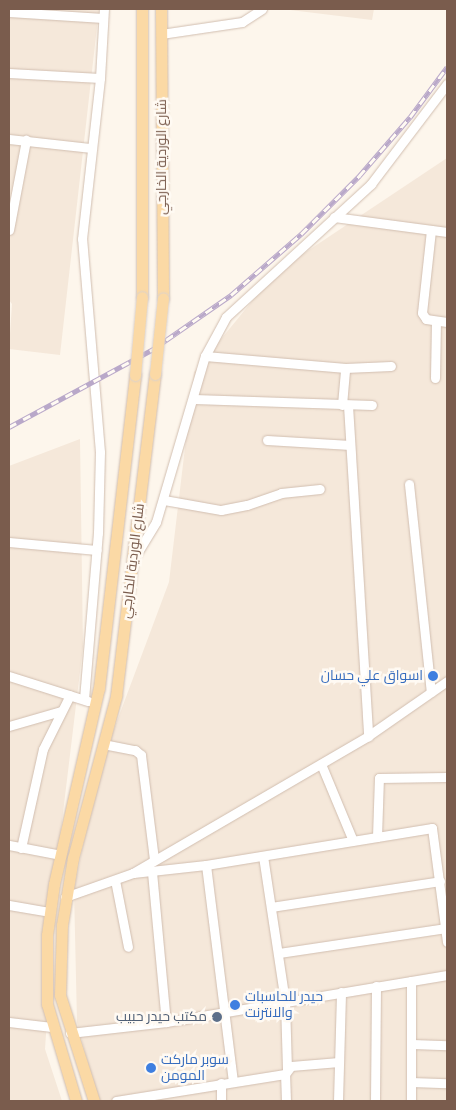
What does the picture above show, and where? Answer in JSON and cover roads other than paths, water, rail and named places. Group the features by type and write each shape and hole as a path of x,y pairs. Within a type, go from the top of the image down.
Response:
{"main road":[{"name":"شارع الوردية الخارجي","path":"76,1101 52,1027 46,980 50,912 99,688 135,375 142,298 142,9"},
{"name":"شارع الوردية الخارجي","path":"94,1101 70,1033 59,976 66,897 116,696 155,374 163,298 161,9"},
{"path":"99,688 103,702 116,696"},
{"path":"90,727 100,723 104,740"}],"street":[{"path":"161,34 242,22 262,9"},
{"path":"9,12 104,13 100,78 90,148 82,239 100,452 97,550 84,700"},
{"path":"9,73 100,78"},
{"path":"133,560 149,537 164,500 205,356 226,317 371,184 447,84"},
{"path":"9,139 90,148"},
{"path":"9,230 26,140"},
{"path":"334,218 447,232"},
{"path":"431,230 422,313 426,319 447,322"},
{"path":"435,378 436,321"},
{"path":"205,356 345,368 391,366"},
{"path":"345,368 345,405 350,445 368,736"},
{"path":"194,399 372,405"},
{"path":"268,440 350,445"},
{"path":"409,484 431,692"},
{"path":"164,500 221,510 281,493 320,489"},
{"path":"9,542 97,550"},
{"path":"9,676 96,703"},
{"path":"66,897 133,873 154,859 368,736 447,682"},
{"path":"21,848 43,749 70,695"},
{"path":"9,726 61,711"},
{"path":"104,740 135,750 141,755 154,859"},
{"path":"321,764 353,841"},
{"path":"377,837 379,778 447,777"},
{"path":"133,873 206,865 432,828 447,942"},
{"path":"9,845 61,855"},
{"path":"263,856 285,1002 286,1101"},
{"path":"206,865 234,1081"},
{"path":"152,872 166,1022"},
{"path":"115,880 128,947"},
{"path":"271,907 440,881"},
{"path":"9,905 50,912"},
{"path":"279,953 446,928"},
{"path":"70,1033 166,1022 447,975"},
{"path":"411,981 411,1101"},
{"path":"375,1101 376,986"},
{"path":"338,1101 341,992"},
{"path":"9,1022 52,1027"},
{"path":"412,1044 447,1045"},
{"path":"116,1101 173,1094 286,1072 293,1066 339,1062"},
{"path":"411,1082 447,1083"},
{"path":"221,1084 221,1101"}],"railway":[{"path":"9,427 153,349 231,295 301,234 359,176 410,117 447,67"}],"place":[{"name":"اسواق علي حسان","path":"433,676"},
{"name":"حيدر للحاسبات والانترنت","path":"235,1005"},
{"name":"مكتب حيدر حبيب","path":"217,1017"},
{"name":"سوبر ماركت المومن","path":"151,1068"}]}
